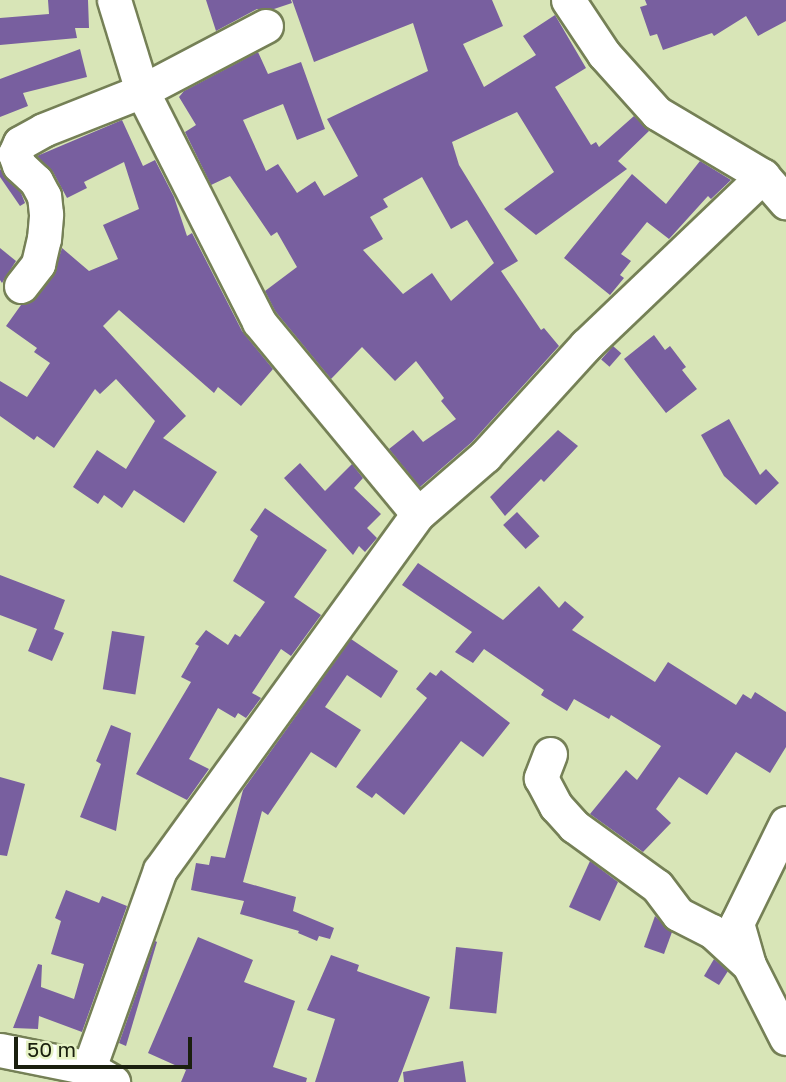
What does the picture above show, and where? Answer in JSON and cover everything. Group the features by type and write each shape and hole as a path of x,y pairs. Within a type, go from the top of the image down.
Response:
{"street":[{"path":"114,0 142,91 259,322 418,514"},
{"path":"568,0 604,54 657,113 763,176 786,202"},
{"path":"20,286 38,264 46,214 44,196 36,181 19,165 15,154 20,143 142,91 266,26"},
{"path":"0,1050 101,1075 160,870 418,514 485,456 586,345 763,176"},
{"path":"550,754 541,778 555,806 574,826 657,886 678,914 712,930 749,965"},
{"path":"786,823 737,923 749,965 786,1038"}],"building":[{"path":"48,0 88,0 89,28 75,28 77,38 0,45 0,18 49,14"},
{"path":"206,0 291,0 292,3 274,9 257,9 216,31"},
{"path":"292,0 492,0 503,26 463,44 484,87 536,55 523,36 555,15 586,68 555,87 591,145 596,142 599,147 634,116 649,131 618,161 627,169 536,235 504,209 554,172 517,112 452,142 459,165 518,261 501,271 541,330 544,328 559,346 472,442 420,487 389,449 413,430 423,442 456,419 441,401 444,398 416,361 395,381 362,347 331,379 275,311 265,291 297,267 277,232 271,236 230,176 211,185 185,132 196,125 179,97 184,91 258,52 268,74 301,62 325,129 297,140 283,104 243,120 266,171 278,164 297,193 315,181 324,196 358,176 327,119 428,71 413,23 314,62","holes":["422,177 451,229 467,220 494,263 451,301 432,273 403,294 363,250 383,239 370,217 388,207 383,199"]},
{"path":"645,0 786,0 786,21 758,36 746,16 714,36 712,33 663,50 657,34 650,36 640,7 647,5"},
{"path":"80,49 87,77 23,93 28,106 0,117 0,79"},
{"path":"122,120 143,166 155,160 174,197 187,236 192,233 242,331 273,369 241,406 218,387 214,393 119,310 103,326 186,416 163,438 217,472 184,523 134,490 122,508 104,495 98,504 73,487 97,450 126,469 155,421 116,379 100,394 95,389 54,448 37,436 34,440 0,416 0,381 27,397 50,363 34,352 37,348 6,326 21,305 36,298 53,276 62,248 89,271 118,259 103,225 139,209 124,162 84,182 87,188 67,198 53,172 37,156"},
{"path":"700,161 731,180 711,199 708,196 669,239 647,222 621,254 631,261 620,275 624,278 610,295 564,258 632,174 666,204"},
{"path":"0,169 21,193 25,203 20,206 0,177"},
{"path":"0,248 16,261 2,283 0,280"},
{"path":"654,335 665,350 670,346 686,367 682,370 697,389 666,413 624,359"},
{"path":"613,346 621,353 609,367 601,360"},
{"path":"729,419 760,475 766,469 779,483 756,505 724,476 701,435"},
{"path":"558,430 578,446 544,482 541,479 505,516 490,497"},
{"path":"300,463 325,491 352,464 363,478 354,488 381,514 367,528 377,538 365,552 359,546 353,555 284,478"},
{"path":"265,508 327,550 294,597 321,615 291,656 281,649 252,693 261,698 246,718 238,713 235,718 218,708 189,759 209,769 187,800 136,774 191,682 181,677 199,646 195,644 206,630 228,645 235,634 240,637 265,602 233,581 258,536 250,530"},
{"path":"517,512 540,536 526,549 503,525"},
{"path":"418,563 503,620 539,586 559,608 565,601 584,617 572,630 655,682 668,662 736,705 743,694 751,699 755,692 786,712 786,747 770,773 736,752 707,795 679,777 656,809 671,823 643,852 590,814 626,770 637,780 661,746 611,715 609,719 574,699 567,711 541,695 544,690 484,649 473,663 455,652 472,632 402,585"},
{"path":"0,575 65,600 54,629 64,633 52,661 28,651 37,629 0,615"},
{"path":"112,631 145,636 135,694 103,689"},
{"path":"351,639 398,671 381,698 347,675 325,707 361,730 336,768 311,752 268,815 262,811 243,882 296,897 293,911 334,928 330,939 319,936 317,941 298,933 299,931 240,914 244,901 191,890 196,863 209,865 211,856 225,858 243,790"},
{"path":"441,670 510,723 483,757 461,741 404,815 376,793 372,798 356,787 427,698 416,689 430,672 436,676"},
{"path":"111,725 131,733 116,831 80,817 101,764 96,761"},
{"path":"0,777 25,784 7,856 0,855"},
{"path":"590,861 618,882 600,921 569,907"},
{"path":"66,890 99,903 102,896 127,906 82,1032 39,1016 38,1029 13,1028 38,964 42,965 41,987 74,999 84,964 51,954 61,921 55,918"},
{"path":"655,916 672,932 664,954 644,947"},
{"path":"198,937 253,960 244,982 295,1001 273,1067 307,1078 306,1082 181,1082 186,1070 148,1053"},
{"path":"155,941 157,942 126,1046 119,1043"},
{"path":"456,947 503,952 496,1014 450,1009"},
{"path":"331,955 359,965 357,971 430,997 398,1082 315,1082 335,1019 307,1010"},
{"path":"714,959 728,971 719,985 704,976"},
{"path":"463,1061 466,1082 404,1082 403,1072"}]}
